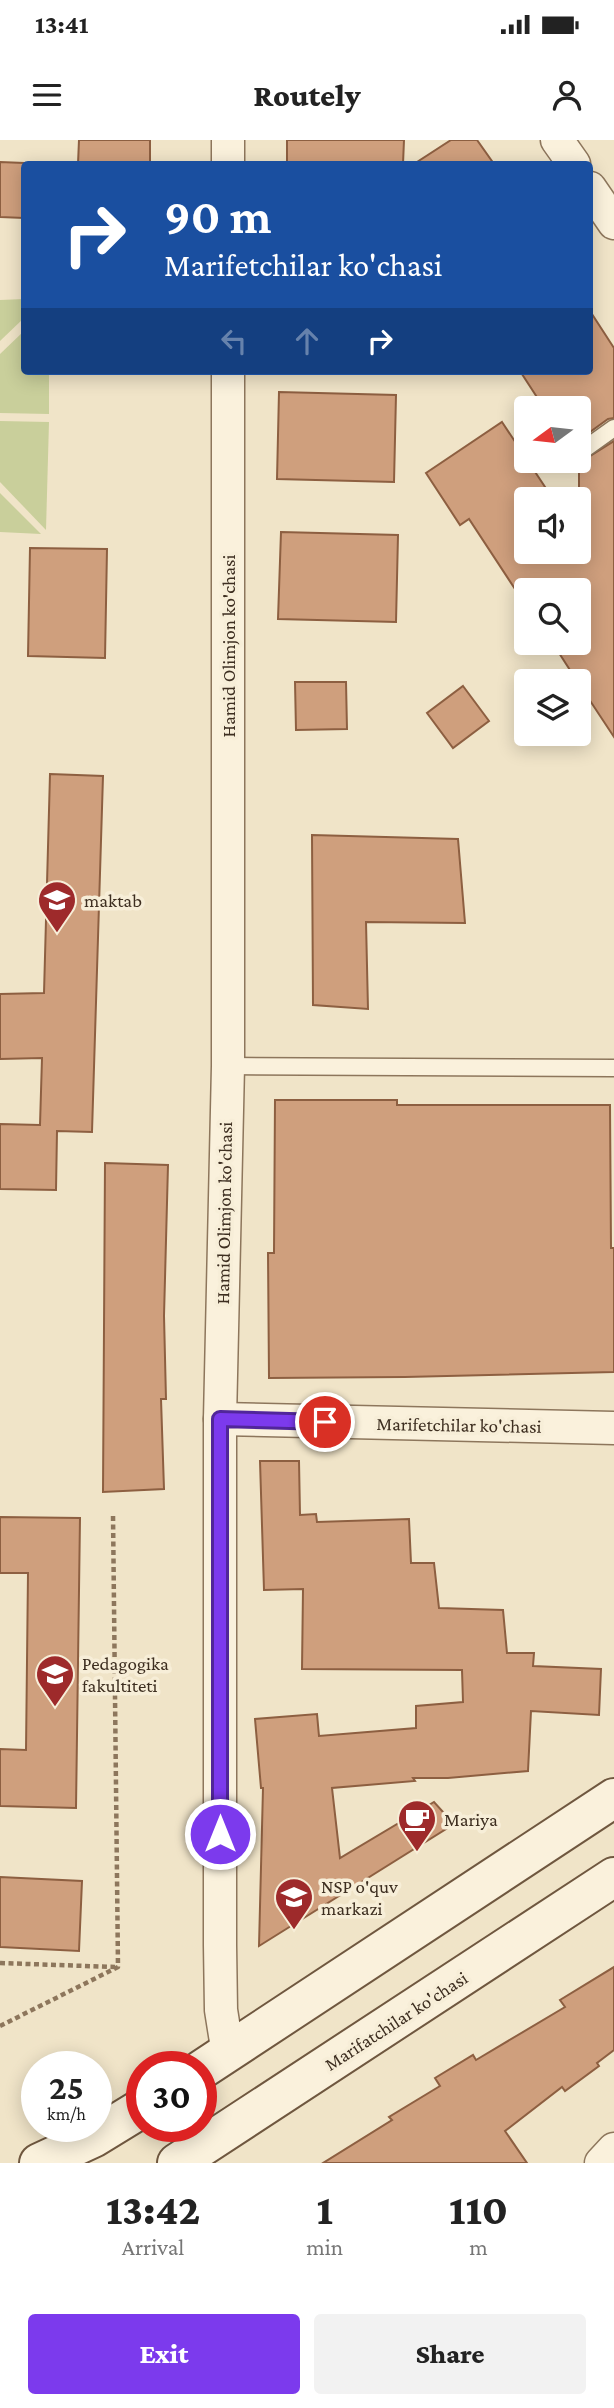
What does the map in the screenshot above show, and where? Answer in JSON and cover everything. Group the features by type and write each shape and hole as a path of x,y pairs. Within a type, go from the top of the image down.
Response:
{"street":[{"path":"228,140 228,161"},
{"path":"557,140 572,161"},
{"path":"593,192 614,223"},
{"name":"Hamid Olimjon ko'chasi","path":"216,2051 221,1997 220,1419 228,1066 228,375"},
{"name":"Marifetchilar ko'chasi","path":"220,1419 614,1428"},
{"path":"217,2061 614,1798"},
{"name":"Marifatchilar ko'chasi","path":"177,2163 614,1877"},
{"path":"39,2163 100,2150 126,2124"},
{"path":"601,2163 614,2149"}],"lane":[{"path":"592,443 614,428"},
{"path":"228,1066 614,1068"}],"path":[{"path":"113,1514 118,1967"},
{"path":"0,1963 118,1967"},
{"path":"0,2026 118,1967"}],"green space":[{"path":"21,299 21,321 0,341 0,300"},
{"path":"21,334 21,375 49,375 49,414 0,413 0,354"},
{"path":"0,421 49,422 46,530 0,482"},
{"path":"0,493 41,534 0,532"}],"building":[{"path":"79,140 150,140 150,161 78,161"},
{"path":"287,140 404,140 403,161 287,161"},
{"path":"451,140 477,140 492,161 419,161"},
{"path":"0,162 21,163 21,218 0,217"},
{"path":"593,316 614,348 614,418 608,419 592,431 592,396 536,396 523,375 593,375"},
{"path":"279,392 396,395 394,482 277,479"},
{"path":"502,422 514,440 514,473 536,473 545,487 514,487 514,564 591,564 591,487 579,487 579,473 591,473 592,455 614,441 614,737 591,702 591,669 569,669 560,655 591,655 591,578 514,578 514,587 469,519 460,525 426,473"},
{"path":"281,532 398,535 396,622 278,619"},
{"path":"30,548 107,549 105,658 28,656"},
{"path":"295,682 346,682 347,729 296,730"},
{"path":"463,686 489,721 453,748 427,713"},
{"path":"50,774 103,776 92,1132 57,1131 56,1190 0,1189 0,1124 40,1125 42,1058 0,1059 0,994 44,993"},
{"path":"312,835 458,839 465,923 366,922 368,1009 313,1005"},
{"path":"275,1100 397,1100 397,1105 610,1105 614,1372 269,1378 268,1253 274,1253"},
{"path":"105,1163 168,1165 164,1316 166,1399 161,1399 164,1489 103,1492"},
{"path":"260,1461 299,1461 300,1515 316,1514 317,1522 409,1519 411,1563 434,1563 439,1608 503,1610 507,1653 534,1653 533,1666 601,1669 599,1715 531,1711 528,1771 448,1778 413,1778 415,1781 332,1788 340,1858 434,1802 454,1824 259,1946 263,1788 255,1719 317,1714 319,1736 416,1728 416,1706 463,1702 462,1670 302,1669 303,1589 264,1590"},
{"path":"0,1517 80,1518 76,1808 0,1806 0,1749 26,1750 28,1573 0,1573"},
{"path":"0,1877 82,1881 79,1951 0,1947"},
{"path":"614,1967 614,2050 597,2063 599,2066 565,2091 562,2087 505,2131 527,2163 323,2163 392,2120 389,2117 440,2086 435,2078 473,2055 476,2060 565,2007 560,2000"}],"place":[{"name":"maktab","path":"57,934"},
{"name":"Pedagogika fakultiteti","path":"55,1708"},
{"name":"Mariya","path":"417,1853"},
{"name":"NSP o'quv markazi","path":"294,1931"}],"route":[{"path":"220,1834 220,1419 325,1422"}]}
